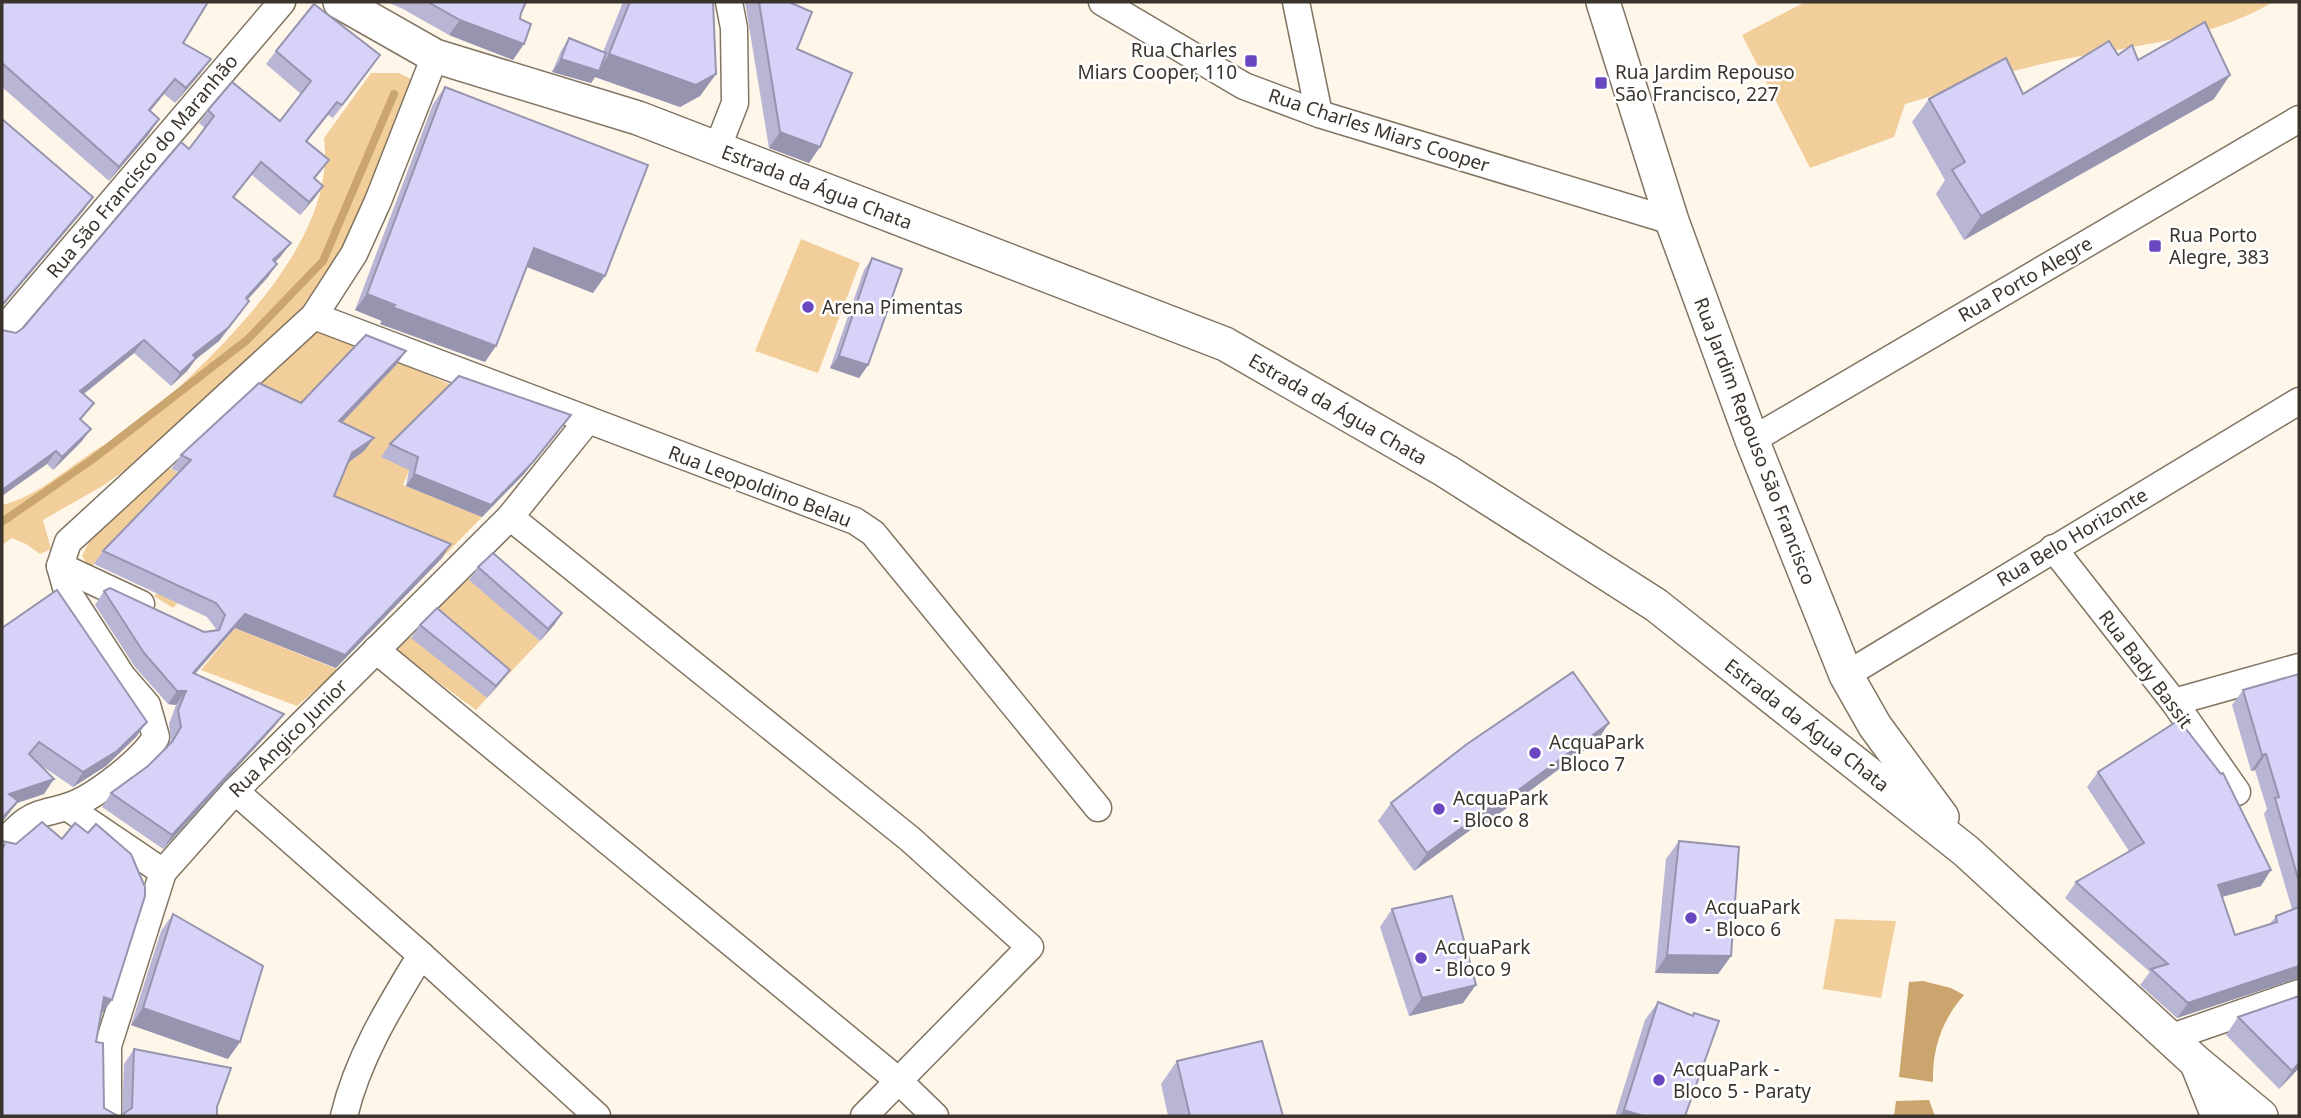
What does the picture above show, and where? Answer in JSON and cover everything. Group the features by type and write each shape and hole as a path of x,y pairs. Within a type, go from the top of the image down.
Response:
{"street":[{"name":"Rua São Francisco do Maranhão","path":"2,331 282,2"},
{"name":"Estrada da Água Chata","path":"340,2 435,57 638,118 1226,344 1485,494 1656,605 1966,850 2195,1060 2261,1116"},
{"path":"717,149 735,103 734,28 729,2"},
{"name":"Rua Charles Miars Cooper","path":"1102,2 1244,86 1319,114 1672,221"},
{"path":"1296,2 1319,114"},
{"name":"Rua Jardim Repouso São Francisco","path":"1603,2 1672,221 1752,440 1846,675 1875,726 1966,850"},
{"path":"2,844 24,822 48,809 68,807 125,771 146,754 156,737 147,705 122,676 67,591 60,566 68,542 314,316 359,243 435,57"},
{"name":"Rua Porto Alegre","path":"1752,440 2299,119"},
{"name":"Rua Leopoldino Belau","path":"314,316 855,521 873,533 1098,808"},
{"name":"Rua Belo Horizonte","path":"1846,675 2299,401"},
{"name":"Rua Angico Junior","path":"108,1116 108,1046 163,872 235,791 510,517 587,420"},
{"path":"510,517 910,839 1030,947 864,1116"},
{"name":"Rua Bady Bassit","path":"2053,548 2174,702 2237,792"},
{"path":"60,566 165,615"},
{"path":"376,650 900,1082 935,1116"},
{"path":"2174,702 2299,667"},
{"path":"235,791 421,955 597,1116"},
{"path":"68,807 163,872"},
{"path":"344,1116 352,1084 366,1052 421,955"},
{"path":"2172,1037 2299,993"},
{"name":"Estrada da Água Chata","path":"2195,1060 2218,1116"}],"shaded area":[{"path":"1805,2 2273,2 2217,27 2158,42 2021,69 1905,104 1894,137 1810,168 1742,35"},
{"path":"371,73 399,73 411,79 413,95 330,279 286,328 252,355 212,398 163,443 104,485 43,520 51,549 40,554 12,538 2,545 2,505 35,492 99,448 132,432 195,372 261,300 289,262 310,221 323,180 324,138"},
{"name":"Arena Pimentas","path":"801,239 860,263 818,373 755,351"},
{"path":"318,326 360,346 291,417 247,396"},
{"path":"399,362 454,386 382,457 402,466 411,466 403,485 482,517 442,558 319,492 330,435"},
{"path":"166,467 261,509 238,542 173,608 154,596 213,532 154,502 90,568 82,556 96,528"},
{"path":"463,574 540,641 501,682 421,615"},
{"path":"235,628 339,670 297,706 201,670"},
{"path":"407,634 487,698 476,710 395,650"},
{"path":"1835,919 1896,921 1881,998 1823,989"},
{"path":"1923,981 1951,988 1964,995 1944,1025 1940,1036 1934,1058 1933,1082 1899,1077 1909,982"},
{"path":"1929,1100 1935,1116 1894,1116 1896,1101"}],"building":[{"path":"2,2 208,2 183,43 211,59 186,88 175,79 149,110 159,119 119,167 2,63"},
{"path":"428,2 526,2 520,19 531,24 524,44 460,20"},
{"path":"630,2 713,2 716,74 696,85 609,54"},
{"path":"759,2 789,2 812,12 797,49 852,73 820,147 780,132"},
{"path":"314,4 380,55 342,105 337,102 306,141 329,160 314,178 323,186 309,202 261,162 233,197 291,243 273,260 277,264 246,298 249,301 228,328 193,355 196,358 180,373 144,340 80,391 94,403 80,419 91,429 62,457 56,451 2,490 2,330 16,333 23,328 181,142 189,149 214,116 208,110 232,82 280,121 311,81 276,51"},
{"path":"2205,22 2230,75 1981,216 1952,170 1965,162 1929,99 2006,58 2023,94 2109,41 2118,55 2132,45 2138,60"},
{"path":"569,38 606,53 599,71 561,59"},
{"path":"445,87 648,165 605,276 534,248 496,346 392,307 395,305 367,294"},
{"path":"2,119 93,197 2,305"},
{"path":"872,258 902,269 868,365 839,356"},
{"path":"366,335 406,351 339,421 374,438 352,453 334,496 451,544 345,655 245,614 193,673 284,714 172,835 111,793 148,766 172,742 181,727 178,710 186,691 177,691 144,653 104,591 110,588 204,632 219,630 225,615 216,603 103,551 191,460 181,455 259,383 301,403"},
{"path":"459,376 571,415 533,462 491,505 414,474 418,457 390,444"},
{"path":"493,553 562,613 548,629 478,567"},
{"path":"57,590 147,722 117,751 83,772 39,742 29,754 54,779 9,794 18,801 2,818 2,628"},
{"path":"437,608 510,670 496,686 420,625"},
{"path":"1573,672 1609,723 1493,809 1489,808 1427,853 1391,803 1467,744"},
{"path":"2299,674 2299,882 2275,798 2279,797 2266,754 2262,755 2243,690"},
{"path":"2179,720 2221,774 2223,773 2271,870 2218,885 2235,935 2277,922 2276,916 2299,907 2299,966 2188,1003 2151,969 2168,964 2076,882 2144,843 2098,772"},
{"path":"42,822 62,839 75,823 88,833 96,824 131,854 145,887 145,896 112,1000 104,997 96,1042 103,1043 104,1108 118,1116 2,1116 2,849 5,844 2,846 2,841 16,844"},
{"name":"AcquaPark - Bloco 6","path":"1679,841 1739,847 1731,956 1667,955"},
{"path":"1452,896 1476,985 1422,998 1392,909"},
{"path":"173,914 263,966 240,1042 143,1008"},
{"path":"2299,996 2299,1063 2292,1071 2238,1017"},
{"name":"AcquaPark - Bloco 5 - Paraty","path":"1658,1002 1693,1016 1694,1013 1719,1021 1685,1116 1643,1116 1624,1110"},
{"path":"1262,1041 1283,1116 1190,1116 1177,1061"},
{"path":"134,1049 231,1068 217,1107 217,1116 120,1116 132,1108"}],"waterway":[{"path":"2,522 93,459 247,340 323,261 394,94"}],"place":[{"name":"Rua Charles Miars Cooper, 110","path":"1251,61"},
{"name":"Rua Jardim Repouso São Francisco, 227","path":"1601,83"},
{"name":"Rua Porto Alegre, 383","path":"2155,246"},
{"name":"Arena Pimentas","path":"808,307"},
{"name":"AcquaPark - Bloco 7","path":"1535,753"},
{"name":"AcquaPark - Bloco 8","path":"1439,809"},
{"name":"AcquaPark - Bloco 6","path":"1691,918"},
{"name":"AcquaPark - Bloco 9","path":"1421,958"},
{"name":"AcquaPark - Bloco 5 - Paraty","path":"1659,1080"}]}
